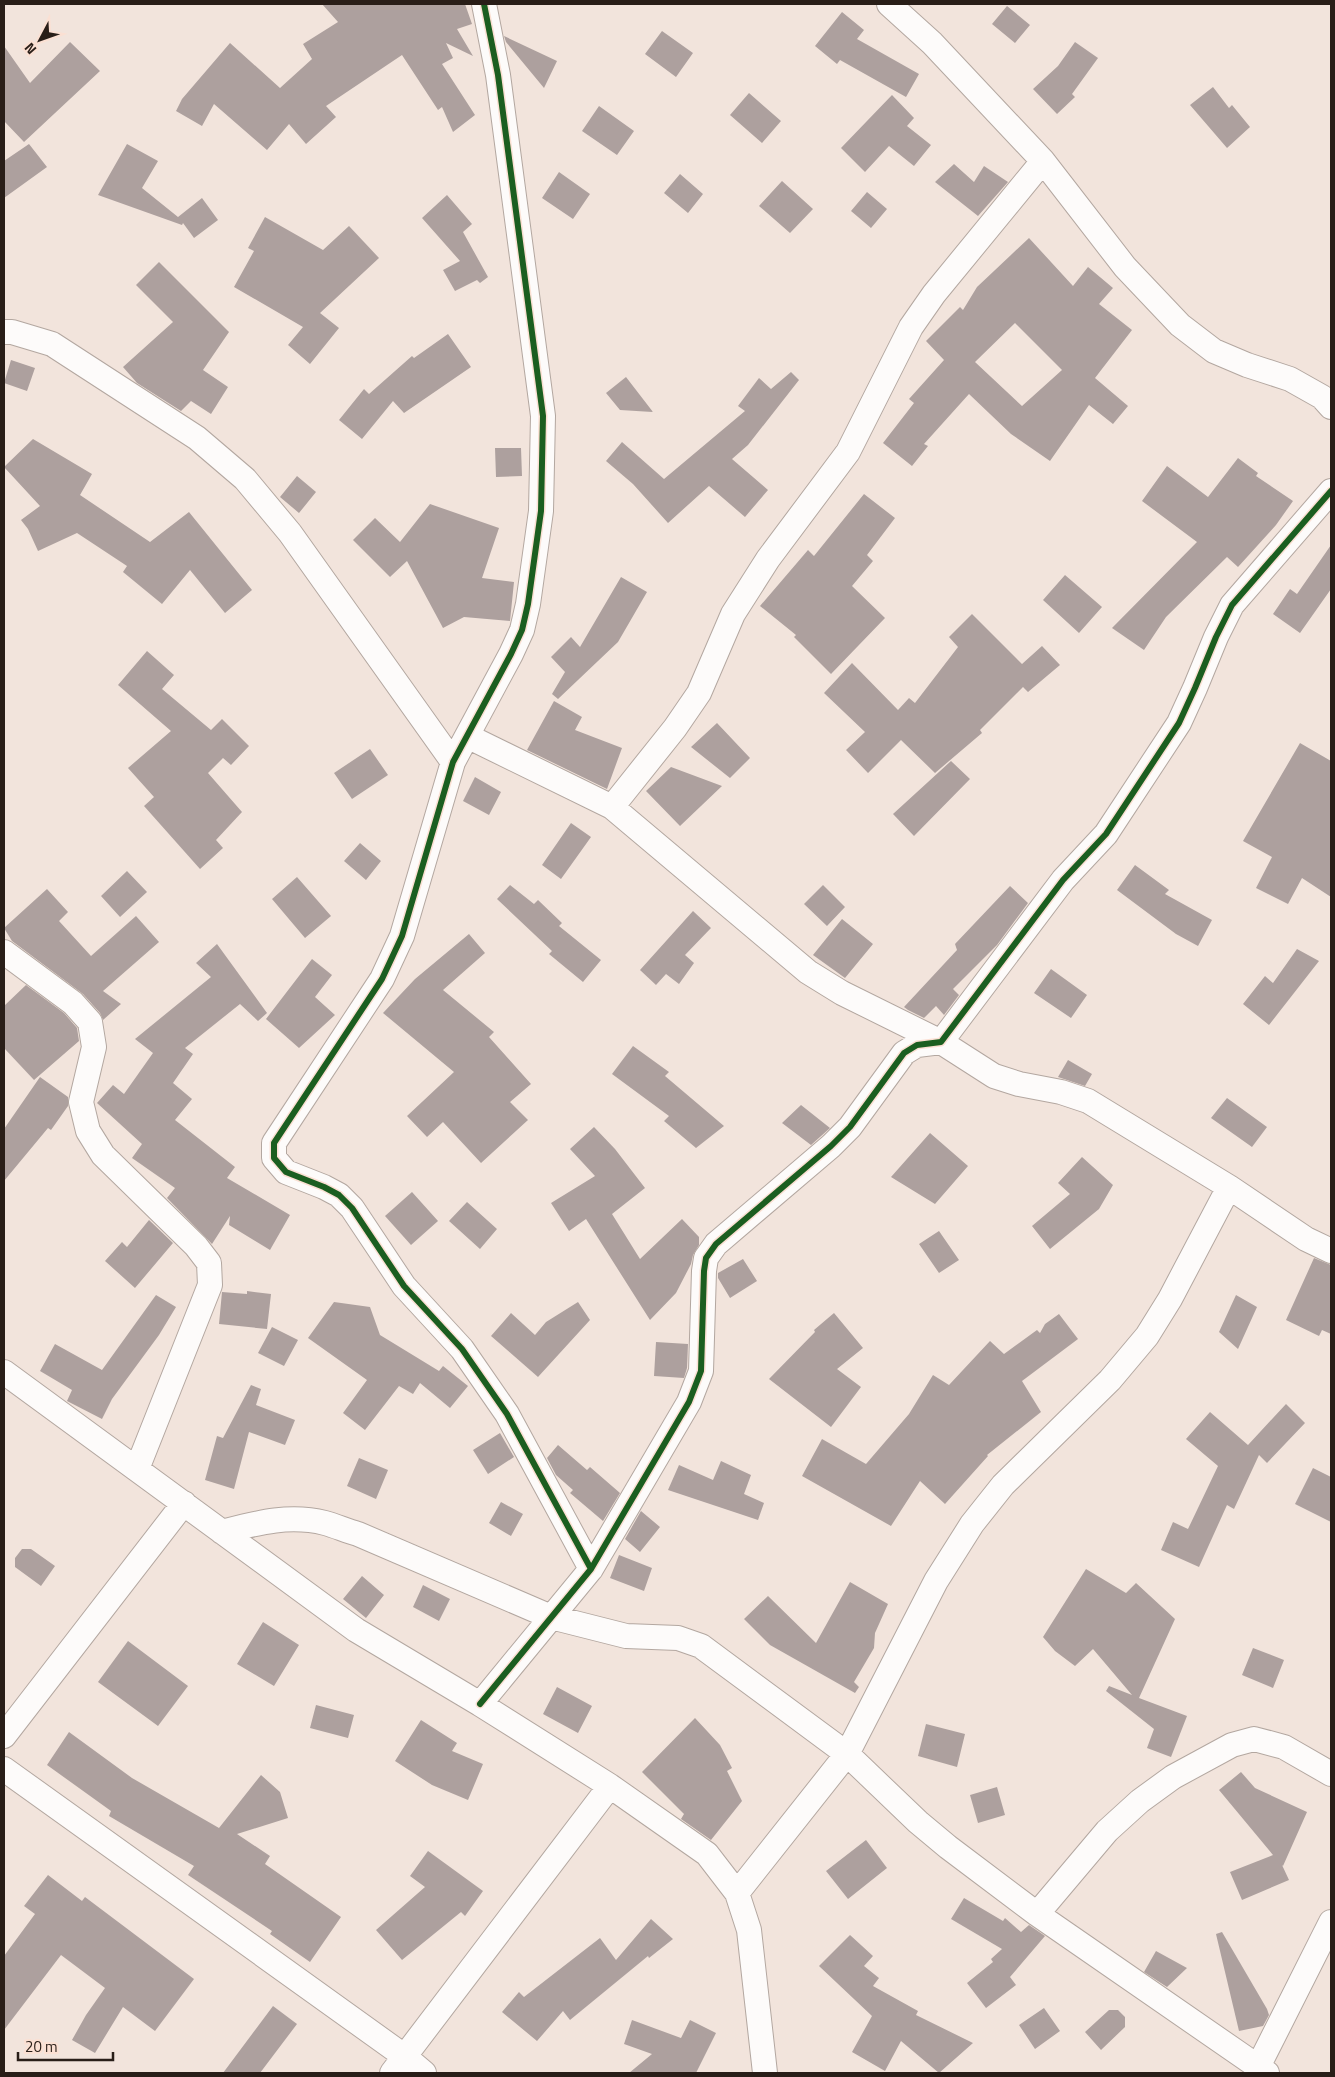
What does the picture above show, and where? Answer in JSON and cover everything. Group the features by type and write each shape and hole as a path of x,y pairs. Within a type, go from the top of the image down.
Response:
{"street":[{"path":"484,4 498,75 543,416 541,501 528,604 522,630 453,762 402,936 382,979 274,1143 274,1158 286,1172 332,1191 352,1208 404,1286 462,1349 507,1414 590,1569"},
{"path":"889,4 932,43 1042,161 1125,267 1180,325 1214,351 1246,366 1290,379 1322,397 1331,407"},
{"path":"612,806 676,728 699,692 733,614 768,559 848,452 911,327 934,294 1042,161"},
{"path":"4,332 12,332 52,344 197,438 245,479 290,533 453,762"},
{"path":"480,1704 590,1569 689,1402 701,1371 706,1258 716,1244 831,1146 850,1127 904,1053 916,1045 941,1042 1063,880 1112,826 1179,723 1232,604 1331,490"},
{"path":"467,736 612,806 808,972 842,993 941,1042 994,1076 1020,1084 1061,1092 1088,1101 1229,1187 1306,1239 1331,1251"},
{"path":"4,952 73,1003 90,1022 94,1047 81,1102 88,1131 103,1155 196,1246 209,1263 210,1285 137,1469"},
{"path":"737,1893 847,1754 936,1581 972,1524 1003,1484 1110,1380 1147,1336 1170,1299 1229,1187"},
{"path":"4,1372 356,1630 480,1704 610,1786 707,1854 737,1893 749,1930 765,2073"},
{"path":"4,1736 184,1503"},
{"path":"222,1532 266,1521 293,1519 325,1523 358,1534 551,1617 626,1636 678,1638 702,1646 847,1754 918,1822 1037,1914 1262,2070 1331,1922"},
{"path":"1037,1914 1107,1831 1140,1801 1173,1777 1232,1744 1254,1739 1284,1747 1331,1774"},
{"path":"4,1769 398,2065 424,2073"},
{"path":"398,2065 610,1786"}],"building":[{"path":"322,4 465,4 472,24 457,29 473,56 446,43 453,58 442,64 475,115 453,132 442,107 438,110 402,55 326,106 336,117 306,144 289,124 267,150 214,104 202,126 176,111 182,99 230,43 280,88 312,59 303,44 338,22"},
{"path":"1007,6 1030,25 1015,43 992,24"},
{"path":"842,12 864,30 857,39 919,74 906,97 840,60 837,64 815,46"},
{"path":"662,31 693,53 676,77 645,54"},
{"path":"504,36 557,61 544,88 506,42"},
{"path":"70,42 100,71 24,142 4,121 4,46 30,83"},
{"path":"1075,42 1098,58 1072,94 1075,97 1057,114 1033,89 1058,66"},
{"path":"1213,87 1229,108 1232,105 1250,127 1227,148 1190,105"},
{"path":"749,93 781,121 762,143 730,115"},
{"path":"892,95 914,118 907,126 931,145 914,166 889,146 865,172 841,148"},
{"path":"599,106 634,131 617,155 582,131"},
{"path":"29,144 47,167 4,198 4,161"},
{"path":"127,144 158,161 142,188 178,217 202,198 218,220 194,238 183,223 182,225 98,195"},
{"path":"954,164 974,182 984,166 1008,182 978,216 935,182"},
{"path":"559,172 590,194 573,219 542,198"},
{"path":"680,174 703,194 688,213 664,193"},
{"path":"782,181 813,209 790,233 759,206"},
{"path":"867,192 887,209 871,228 851,211"},
{"path":"447,195 472,224 463,232 488,277 480,283 477,280 455,291 443,270 460,261 422,218"},
{"path":"265,217 323,250 349,226 379,258 320,313 339,328 310,364 288,345 303,327 234,287 254,251 248,248"},
{"path":"1029,238 1073,286 1088,267 1113,288 1099,304 1132,330 1095,378 1128,406 1113,424 1089,405 1050,461 1011,434 969,394 924,444 928,446 912,466 883,443 914,403 909,399 944,360 926,341 960,307 963,310 977,287","holes":["1015,323 1062,370 1022,406 975,362"]},
{"path":"159,262 229,332 203,370 228,387 211,414 191,401 181,411 137,383 123,367 173,322 136,285"},
{"path":"448,334 471,367 404,413 393,401 362,439 339,420 364,389 369,394 412,356 414,358"},
{"path":"11,360 35,368 27,391 4,383"},
{"path":"791,372 799,380 748,445 732,459 768,490 745,517 709,486 668,523 633,484 606,461 622,442 664,479 745,411 738,406 759,378 771,389"},
{"path":"626,377 653,412 620,410 606,393"},
{"path":"33,439 92,474 80,495 150,542 189,512 252,590 225,613 190,570 162,604 123,572 127,566 77,533 38,551 28,529 21,520 40,506 4,467"},
{"path":"495,448 521,448 522,476 496,477"},
{"path":"1238,458 1258,473 1256,476 1293,501 1276,525 1238,567 1227,557 1166,617 1144,650 1112,628 1197,542 1142,501 1167,466 1208,497"},
{"path":"297,476 316,492 299,513 280,497"},
{"path":"864,494 895,518 867,555 873,561 852,586 885,618 831,674 794,637 796,635 760,606 808,550 814,556"},
{"path":"430,504 499,528 482,578 514,582 510,621 464,617 443,628 407,561 390,577 353,540 375,518 400,542"},
{"path":"1331,545 1331,589 1300,633 1273,614 1290,589 1297,594"},
{"path":"1065,575 1102,607 1079,633 1043,600"},
{"path":"621,577 647,592 618,642 558,699 552,694 565,672 551,657 571,637 580,647"},
{"path":"972,614 1022,664 1042,646 1060,665 1028,692 1023,687 980,730 982,733 935,773 901,740 868,773 846,750 865,732 824,693 852,663 898,710 909,698 915,703 958,647 949,637"},
{"path":"147,651 174,675 162,689 211,730 222,719 249,746 231,765 223,758 208,773 242,812 216,840 223,848 200,869 144,806 154,797 128,768 171,731 118,685"},
{"path":"554,701 582,717 575,730 622,748 607,789 527,750"},
{"path":"717,723 750,758 730,778 691,747"},
{"path":"1300,743 1331,761 1331,897 1302,878 1288,904 1256,888 1272,857 1243,841"},
{"path":"370,749 388,775 352,799 334,773"},
{"path":"951,761 970,779 914,836 893,814"},
{"path":"671,767 722,786 680,826 646,791"},
{"path":"475,777 501,792 489,815 463,801"},
{"path":"571,823 591,837 561,879 542,865"},
{"path":"360,843 381,861 366,880 344,861"},
{"path":"1135,865 1169,890 1165,894 1212,920 1198,946 1176,934 1117,890"},
{"path":"127,871 147,892 120,917 101,896"},
{"path":"297,877 331,916 305,938 272,899"},
{"path":"510,885 534,904 538,900 562,923 559,926 601,960 583,982 549,954 552,951 497,899"},
{"path":"823,885 845,907 827,926 804,904"},
{"path":"1010,886 1028,903 997,945 953,989 959,995 944,1015 936,1006 924,1018 904,1007 957,950 955,944"},
{"path":"47,889 68,912 59,921 91,956 136,916 159,942 103,991 121,1004 103,1020 100,1013 83,994 12,941 4,928"},
{"path":"693,911 711,928 685,955 694,963 679,984 666,974 656,985 640,970"},
{"path":"842,919 873,944 845,978 813,955"},
{"path":"469,934 485,953 443,990 494,1032 489,1037 531,1084 510,1102 528,1120 481,1163 443,1122 427,1137 407,1116 454,1072 383,1013 415,979"},
{"path":"217,944 267,1013 258,1021 240,1004 185,1048 193,1054 173,1083 192,1099 175,1120 235,1167 227,1178 290,1215 270,1250 229,1225 230,1216 212,1244 167,1198 175,1188 132,1158 142,1144 97,1103 113,1085 124,1094 153,1053 135,1039 211,977 196,963"},
{"path":"1297,949 1319,961 1269,1025 1243,1004 1265,976 1273,983"},
{"path":"312,959 332,975 315,997 335,1015 299,1048 266,1019"},
{"path":"1051,969 1087,995 1071,1018 1034,993"},
{"path":"26,985 64,1013 77,1028 79,1041 34,1080 4,1048 4,1006"},
{"path":"633,1046 669,1072 665,1076 724,1126 696,1148 664,1121 669,1116 612,1074"},
{"path":"1068,1060 1092,1074 1085,1086 1058,1077"},
{"path":"40,1077 68,1097 68,1106 51,1130 48,1128 4,1181 4,1129"},
{"path":"1227,1098 1267,1127 1252,1147 1211,1118"},
{"path":"801,1105 830,1128 811,1145 782,1123"},
{"path":"594,1127 615,1149 645,1188 612,1214 640,1259 682,1219 699,1237 699,1245 676,1293 650,1320 586,1219 569,1231 551,1203 595,1176 570,1149"},
{"path":"930,1133 968,1166 935,1204 891,1177"},
{"path":"1082,1157 1113,1185 1099,1209 1050,1249 1032,1226 1070,1194 1058,1183"},
{"path":"412,1192 438,1221 411,1245 385,1216"},
{"path":"467,1202 497,1229 480,1249 449,1221"},
{"path":"149,1220 173,1243 135,1288 105,1261 122,1242 127,1247"},
{"path":"939,1231 959,1260 939,1273 919,1244"},
{"path":"1314,1258 1331,1265 1331,1334 1322,1330 1319,1336 1286,1320"},
{"path":"743,1259 757,1281 730,1298 718,1278 718,1273"},
{"path":"247,1291 271,1294 267,1329 219,1324 222,1292 247,1294"},
{"path":"156,1295 176,1307 159,1335 112,1399 102,1419 67,1401 72,1390 40,1371 55,1344 102,1370"},
{"path":"1236,1295 1257,1307 1238,1349 1219,1332"},
{"path":"334,1302 370,1307 380,1335 439,1371 443,1366 468,1386 450,1408 420,1383 413,1394 399,1386 365,1430 343,1413 367,1380 308,1338"},
{"path":"578,1302 590,1320 538,1377 491,1336 511,1313 535,1335 546,1322"},
{"path":"834,1313 863,1348 837,1369 861,1387 831,1427 769,1379 815,1332 814,1330"},
{"path":"1059,1314 1078,1339 1022,1381 1041,1412 987,1455 945,1504 920,1481 891,1526 802,1476 822,1439 866,1464 909,1414 933,1375 949,1385 990,1341 1004,1354 1037,1330 1040,1333 1045,1324"},
{"path":"272,1327 298,1340 284,1366 258,1353"},
{"path":"656,1342 688,1344 687,1368 684,1378 654,1376"},
{"path":"251,1385 261,1389 256,1405 295,1420 285,1445 249,1432 234,1489 205,1480 217,1436 223,1438"},
{"path":"1286,1404 1305,1423 1267,1463 1259,1455 1234,1509 1227,1505 1199,1567 1161,1550 1173,1522 1188,1529 1218,1466 1186,1439 1210,1412 1248,1445"},
{"path":"500,1433 514,1457 488,1474 473,1450"},
{"path":"558,1445 587,1470 590,1467 620,1493 603,1521 570,1493 573,1490 556,1475 547,1458"},
{"path":"359,1458 388,1470 376,1499 347,1486"},
{"path":"721,1461 751,1475 744,1494 764,1503 758,1520 668,1490 679,1465 713,1480"},
{"path":"1313,1468 1331,1477 1331,1522 1295,1504"},
{"path":"501,1502 523,1514 511,1536 489,1523"},
{"path":"641,1511 660,1527 640,1552 625,1539"},
{"path":"22,1549 31,1549 55,1566 41,1586 15,1567 15,1558"},
{"path":"619,1555 652,1568 644,1591 610,1578"},
{"path":"1086,1569 1126,1593 1136,1583 1175,1619 1139,1698 1187,1716 1171,1757 1147,1748 1154,1729 1106,1691 1109,1686 1132,1695 1093,1649 1075,1666 1055,1651 1043,1637"},
{"path":"362,1576 384,1595 366,1618 343,1599"},
{"path":"850,1582 888,1604 875,1633 874,1648 854,1682 859,1687 855,1693 770,1645 744,1619 768,1596 816,1643"},
{"path":"423,1585 450,1599 439,1621 413,1607"},
{"path":"263,1622 299,1645 274,1686 237,1664"},
{"path":"128,1641 188,1686 158,1726 98,1682"},
{"path":"1253,1648 1284,1660 1273,1688 1242,1675"},
{"path":"557,1687 592,1706 578,1733 543,1714"},
{"path":"316,1705 354,1715 348,1738 310,1728"},
{"path":"695,1718 720,1745 732,1768 727,1771 742,1801 711,1840 681,1819 684,1814 642,1772"},
{"path":"421,1720 457,1743 452,1751 483,1764 468,1800 432,1785 395,1761"},
{"path":"926,1724 965,1734 957,1767 918,1756"},
{"path":"69,1732 132,1778 219,1828 261,1775 280,1792 288,1818 237,1834 270,1856 265,1864 341,1917 310,1962 270,1934 272,1931 188,1875 194,1866 109,1816 111,1811 47,1765"},
{"path":"1241,1772 1255,1788 1307,1812 1282,1865 1289,1880 1242,1900 1230,1872 1273,1855 1219,1790"},
{"path":"997,1787 1005,1815 978,1823 970,1795"},
{"path":"866,1840 887,1868 848,1899 826,1871"},
{"path":"428,1851 483,1891 465,1916 461,1912 402,1960 376,1930 425,1887 410,1876"},
{"path":"48,1875 82,1901 85,1897 194,1979 155,2031 123,2007 95,2053 72,2040 86,2015 105,1988 61,1955 4,2030 4,1956 35,1914 24,1906"},
{"path":"964,1898 1003,1921 1005,1918 1021,1932 1029,1925 1045,1936 1010,1977 1016,1985 986,2008 967,1983 993,1962 991,1959 1002,1949 951,1919"},
{"path":"651,1919 673,1939 649,1958 648,1956 570,2020 563,2011 537,2041 502,2012 519,1992 524,1997 600,1938 616,1960"},
{"path":"1222,1932 1267,2009 1269,2015 1263,2026 1239,2031 1216,1934"},
{"path":"850,1935 873,1956 864,1966 879,1978 873,1986 918,2011 916,2015 973,2043 939,2073 901,2041 885,2071 852,2052 872,2016 819,1966"},
{"path":"1156,1951 1187,1968 1167,1987 1144,1972"},
{"path":"273,2006 297,2024 260,2073 223,2073"},
{"path":"1044,2008 1060,2031 1035,2049 1019,2025"},
{"path":"1109,2010 1118,2010 1125,2017 1125,2027 1101,2050 1085,2032"},
{"path":"632,2020 681,2038 690,2020 716,2033 696,2073 629,2073 652,2054 624,2044"}],"cycle path":[{"path":"484,4 498,75 543,416 541,511 528,604 522,630 511,654 453,762 402,936 382,979 274,1143 274,1158 286,1172 339,1195 352,1208 404,1286 462,1349 507,1414 591,1569"},
{"path":"480,1704 591,1569 689,1402 701,1371 706,1258 716,1244 831,1146 850,1127 904,1053 917,1045 941,1042 1063,880 1106,834 1179,723 1232,605 1331,491"}]}
